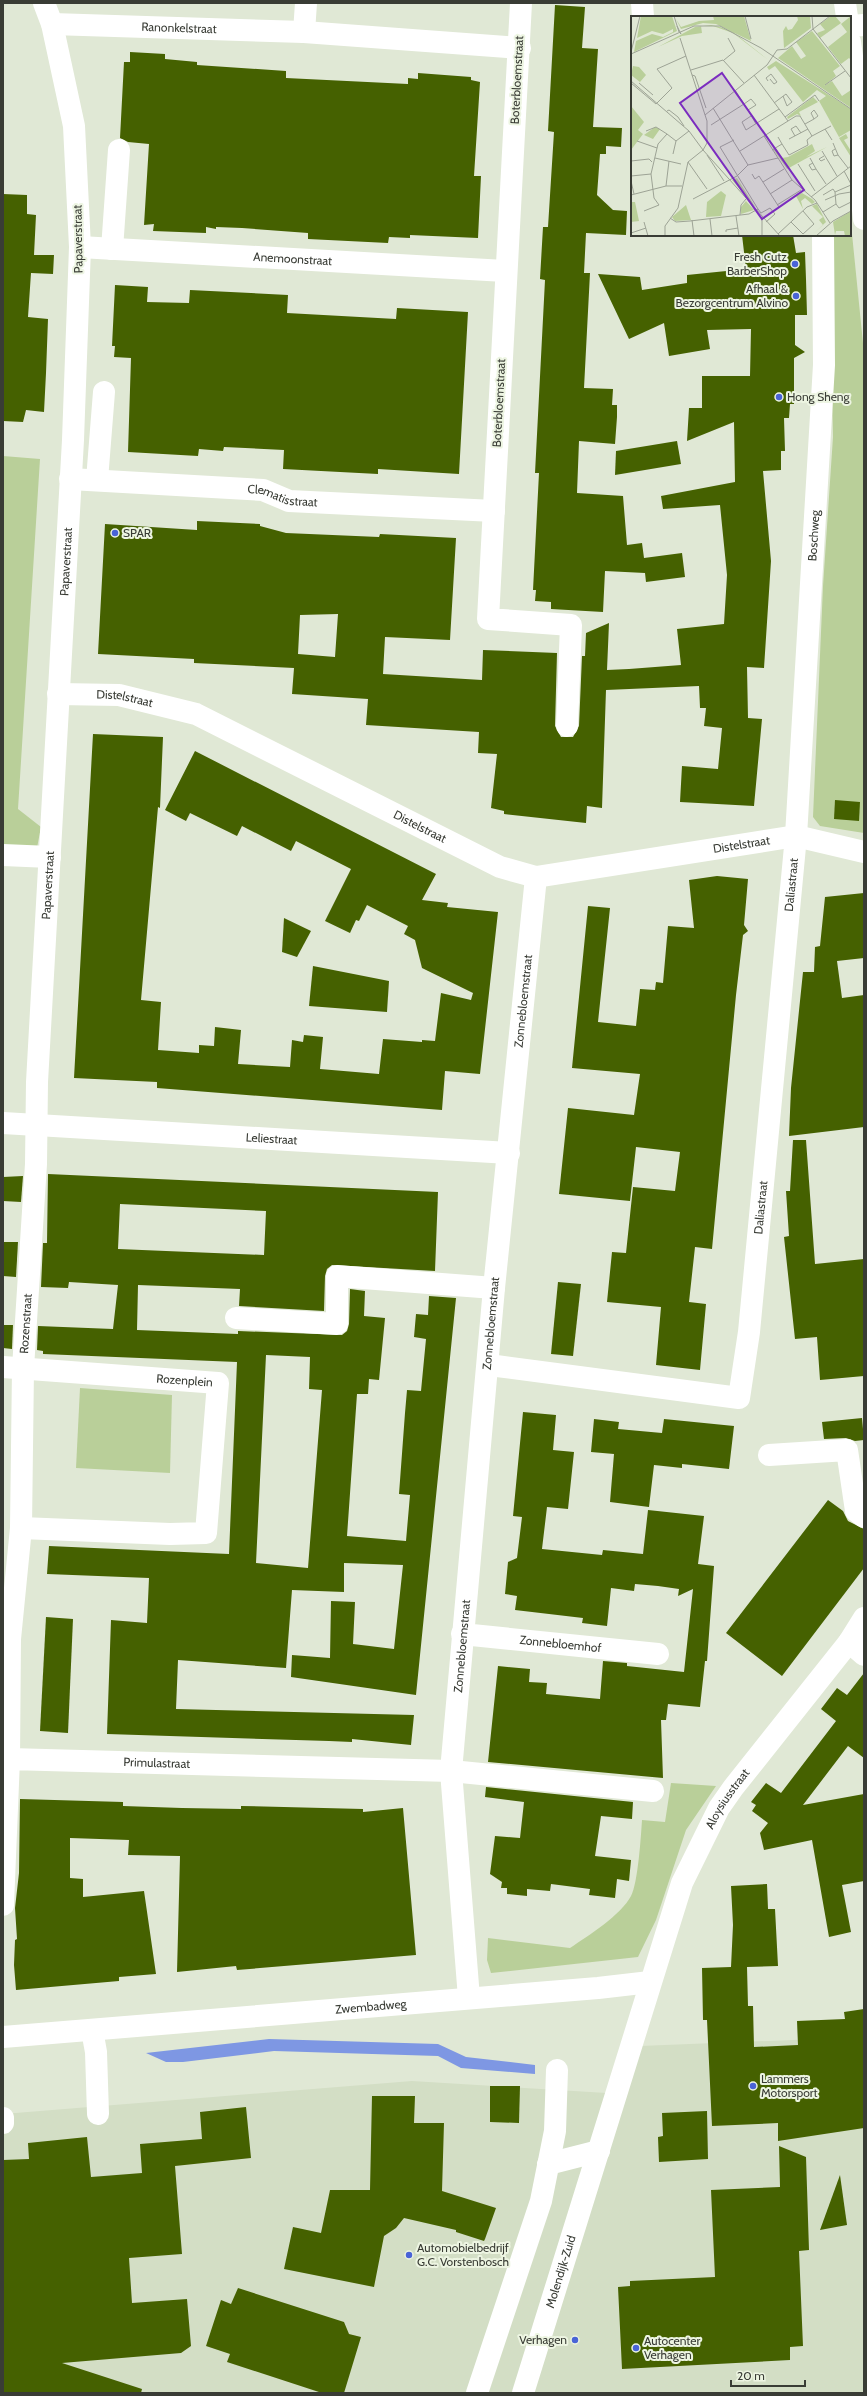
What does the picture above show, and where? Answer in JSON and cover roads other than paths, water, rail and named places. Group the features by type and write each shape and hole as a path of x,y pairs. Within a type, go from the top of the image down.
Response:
{"street":[{"name":"Papaverstraat","path":"35,1125 70,479 80,247 74,126 52,24 44,3"},
{"path":"304,32 306,3"},
{"name":"Boterbloemstraat","path":"521,3 520,48 505,271 488,620 571,625 567,726"},
{"path":"642,3 643,16"},
{"path":"845,3 847,16"},
{"name":"Ranonkelstraat","path":"52,24 304,32 520,48"},
{"path":"851,26 864,25"},
{"path":"851,49 861,122 858,182 864,219"},
{"path":"112,249 119,150"},
{"name":"Boschweg","path":"796,836 824,365 823,236"},
{"name":"Anemoonstraat","path":"80,247 505,271"},
{"path":"97,480 104,392"},
{"name":"Clematisstraat","path":"70,479 263,490 289,501 494,511"},
{"name":"Distelstraat","path":"58,694 119,695 196,714 500,867 536,877 796,836"},
{"path":"796,836 864,852"},
{"name":"Daliastraat","path":"488,1365 738,1398 749,1332 796,836"},
{"path":"3,855 50,857"},
{"name":"Zonnebloemstraat","path":"469,1998 451,1771 494,1288 536,877"},
{"name":"Leliestraat","path":"3,1123 508,1153"},
{"name":"Rozenstraat","path":"13,1367 30,1259 36,1164 35,1125"},
{"path":"236,1318 337,1324 337,1276 494,1288"},
{"path":"3,1905 7,1638 21,1528 13,1367"},
{"name":"Rozenplein","path":"13,1367 218,1383 206,1533 170,1534 21,1528"},
{"path":"769,1454 847,1450 856,1511 864,1517"},
{"name":"Aloysiusstraat","path":"650,1982 682,1883 719,1808 856,1648 864,1618"},
{"name":"Zonnebloemhof","path":"462,1634 658,1654"},
{"name":"Primulastraat","path":"6,1759 451,1771"},
{"path":"451,1771 653,1791"},
{"name":"Zwembadweg","path":"3,2037 598,1988 650,1982"},
{"name":"Molendijk-Zuid","path":"523,2393 650,1982"},
{"path":"92,2030 96,2052 98,2114"},
{"path":"477,2393 540,2201 555,2131 557,2070"},
{"path":"548,2164 599,2151"}],"water":[{"path":"269,2039 438,2044 466,2057 535,2065 535,2074 461,2068 438,2056 274,2051 183,2062 166,2062 146,2053"}],"place":[{"name":"Fresh Cutz BarberShop","path":"795,264"},
{"name":"Afhaal & Bezorgcentrum Alvino","path":"796,296"},
{"name":"Hong Sheng","path":"779,397"},
{"name":"SPAR","path":"115,533"},
{"name":"Lammers Motorsport","path":"753,2086"},
{"name":"Automobielbedrijf G.C. Vorstenbosch","path":"409,2255"},
{"name":"Verhagen","path":"575,2340"},
{"name":"Autocenter Verhagen","path":"636,2348"}]}
